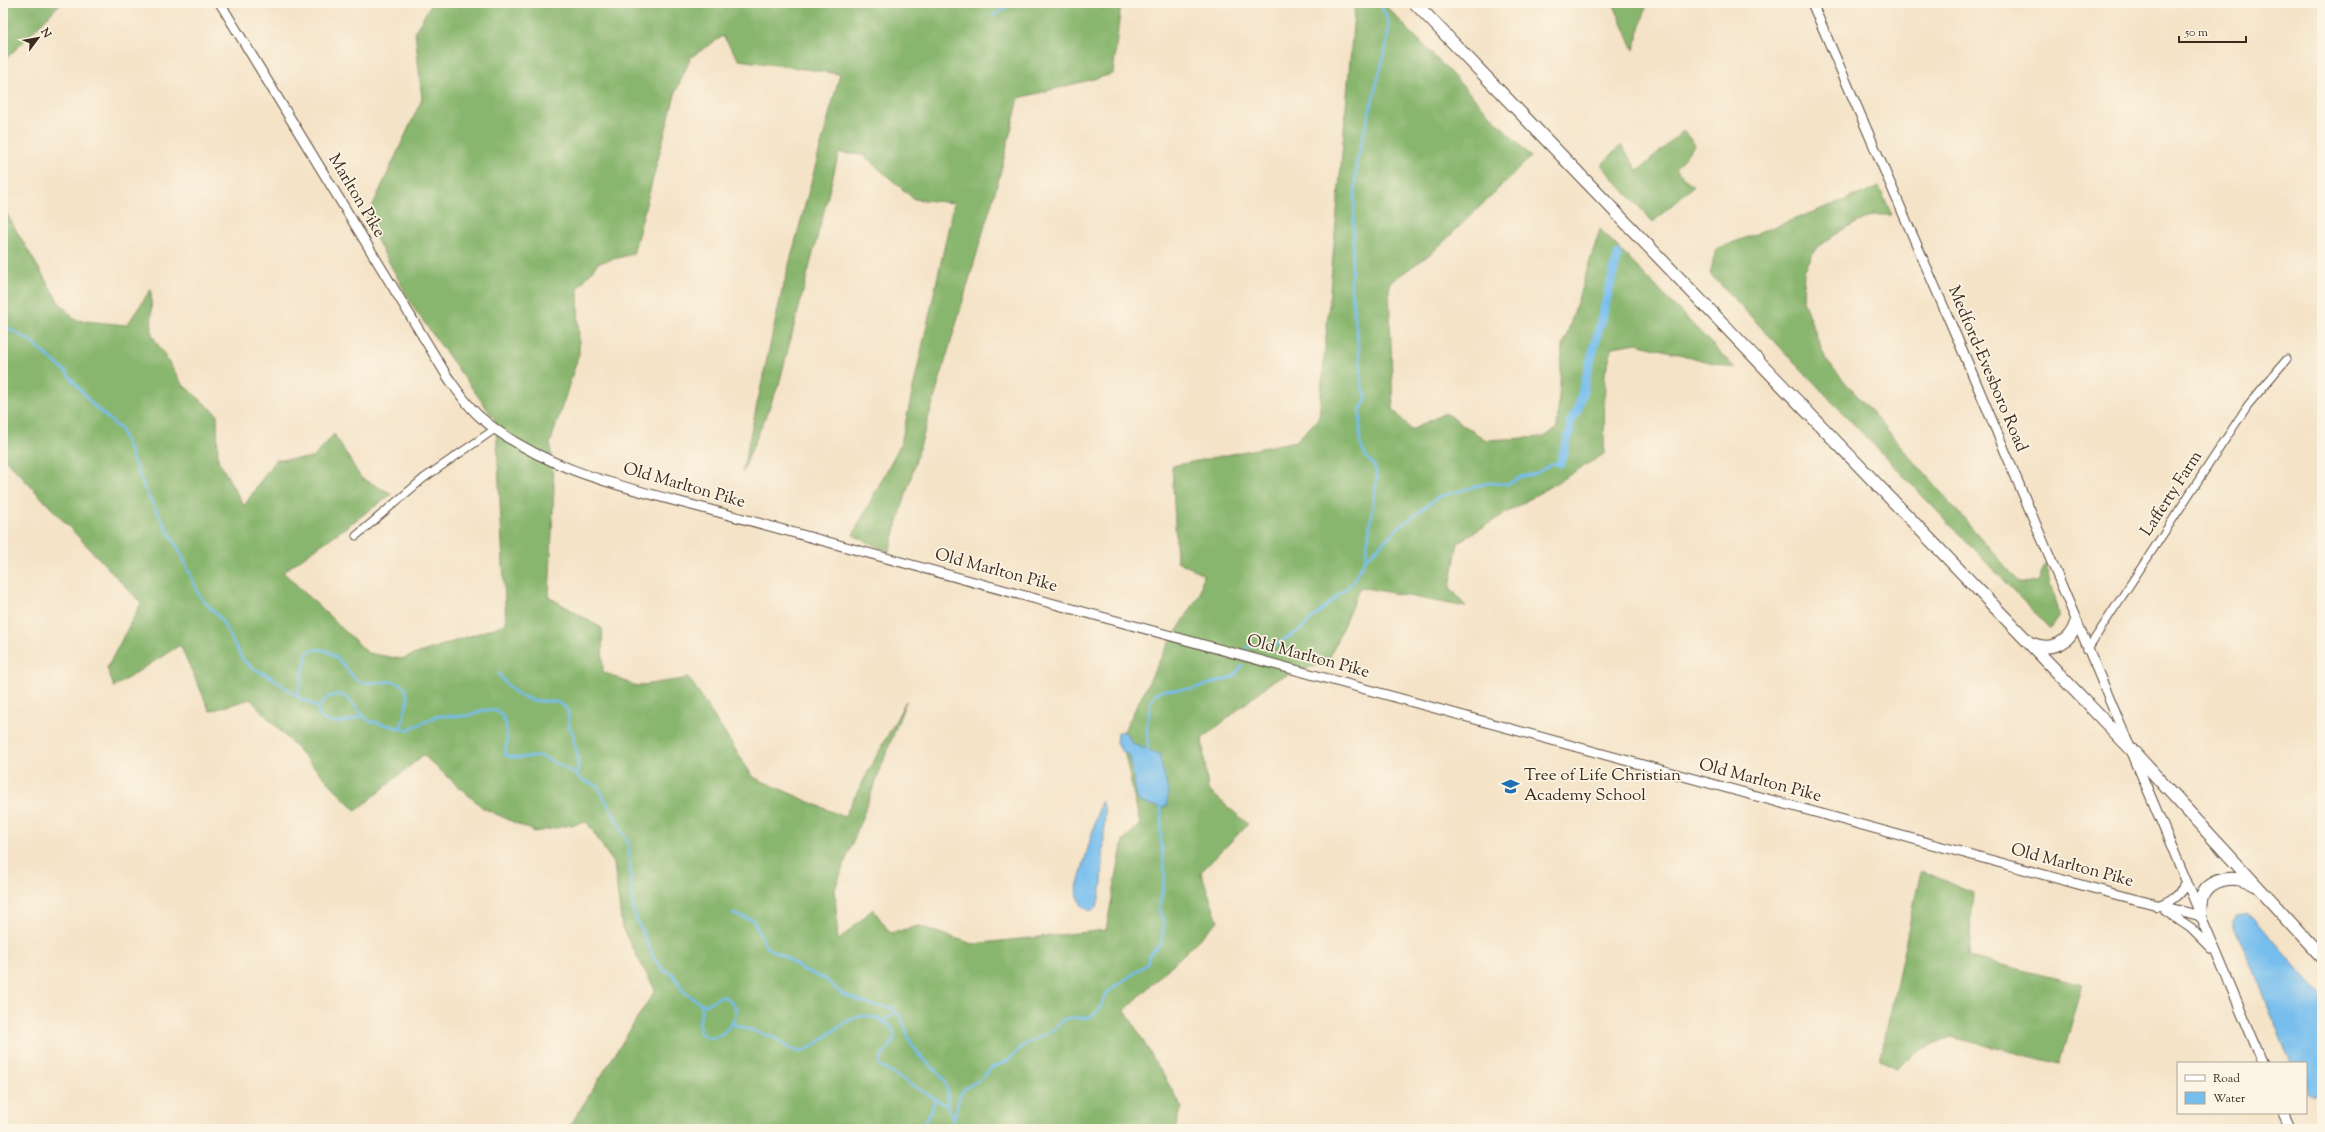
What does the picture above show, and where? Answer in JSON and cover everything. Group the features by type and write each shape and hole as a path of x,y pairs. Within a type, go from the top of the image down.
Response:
{"highway":[{"path":"1415,3 2130,748 2322,956"},
{"path":"2029,642 2048,648 2058,646 2073,633 2076,623"},
{"path":"2201,916 2201,899 2208,889 2216,882 2238,878 2248,881 2258,887"}],"street":[{"name":"Marlton Pike","path":"220,3 434,354 467,404"},
{"name":"Medford-Evesboro Road","path":"1812,3 1964,354 2087,650 2201,916"},
{"name":"Lafferty Farm","path":"2087,650 2248,405 2287,359"},
{"name":"Old Marlton Pike","path":"467,404 495,429 539,455 614,483 2157,906 2201,916"},
{"path":"356,536 424,478 495,429"},
{"path":"2157,906 2170,902 2180,893 2187,882"},
{"path":"2157,906 2191,928 2219,958"},
{"path":"2201,916 2262,1062"},
{"path":"2283,1114 2290,1129"}],"green space":[{"path":"3,3 61,3 3,62"},
{"path":"432,3 1121,3 1113,74 1019,98 999,178 889,552 853,535 901,443 954,203 914,199 863,155 839,153 779,384 742,473 781,295 840,74 739,60 723,36 691,57 676,91 633,254 598,263 578,288 579,354 550,444 554,487 549,597 602,628 603,672 636,686 689,678 753,777 844,817 906,701 835,889 838,941 873,909 890,933 919,926 973,944 1106,930 1123,841 1140,824 1121,737 1165,650 1200,594 1203,574 1177,561 1172,466 1296,441 1319,418 1355,3 1383,3 1531,157 1433,252 1389,283 1393,409 1411,430 1445,413 1486,440 1544,437 1557,428 1562,350 1600,229 1736,369 1637,343 1613,347 1605,373 1604,454 1458,542 1450,587 1466,607 1360,587 1328,661 1274,680 1202,739 1208,790 1248,824 1201,872 1218,921 1125,1010 1182,1107 1175,1129 568,1129 655,990 622,928 614,864 587,822 535,832 483,808 423,755 356,811 250,699 210,711 180,645 114,687 107,668 141,603 3,457 3,208 58,301 75,320 127,325 151,289 152,335 182,384 217,414 218,460 244,506 275,460 313,458 334,434 361,478 392,494 283,572 368,653 401,659 506,624 496,421 415,310 366,220 422,99 415,31"},
{"path":"1613,3 1647,3 1634,50"},
{"path":"1683,131 1695,144 1675,169 1693,186 1653,222 1601,165 1621,145 1638,171"},
{"path":"1879,187 1892,215 1873,215 1842,230 1816,248 1804,271 1803,301 1826,360 2019,582 2038,583 2045,564 2059,616 2050,629 1710,274 1716,249"},
{"path":"1921,871 1973,892 1969,957 2083,985 2060,1064 1951,1037 1923,1048 1897,1068 1880,1060"}],"water":[{"path":"1122,731 1127,734 1133,744 1159,754 1168,791 1167,805 1163,808 1141,803 1137,799 1130,756 1121,750 1116,742 1117,734"},
{"path":"1101,801 1105,810 1102,884 1097,907 1090,911 1082,906 1076,891"},
{"path":"2246,914 2253,917 2322,996 2322,1095 2311,1095 2307,1093 2307,1062 2291,1062 2250,961 2234,928 2234,921 2236,917"}],"waterway":[{"path":"993,16 1013,3"},
{"path":"1365,560 1377,477 1374,465 1366,457 1360,443 1360,410 1367,398 1361,385 1361,368 1351,288 1356,165 1386,47 1389,25 1379,3"},
{"path":"1560,463 1570,431 1570,423 1578,409 1618,255"},
{"path":"3,325 29,340 66,372 93,405 121,430 147,494 182,555 200,597 220,618 243,660 252,668 271,677 301,699 318,707"},
{"path":"1247,648 1252,645 1274,646 1300,630 1352,583 1364,561 1399,527 1438,497 1488,483 1508,484 1520,477 1535,474 1551,464 1560,463"},
{"path":"298,695 307,653 322,649 335,656 356,680 368,683 393,682 405,687 408,699 401,728"},
{"path":"1148,751 1147,726 1150,704 1155,694 1164,690 1192,689 1233,677 1242,666"},
{"path":"499,674 507,685 517,694 529,699 555,702 566,708 569,717 569,727 573,734 578,760 578,770 576,775"},
{"path":"362,716 336,723 324,720 320,716 317,709 328,697 340,694 347,698 369,721 408,730 437,716 466,716 485,710 496,710 502,715 506,724 507,742 505,754 507,756 518,758 541,756 569,770 584,781 598,786 628,842 633,911 655,960 664,970 673,974 683,991 700,1003 706,1005 721,996 728,999 736,1009 736,1014 724,1032 710,1038 700,1033 700,1003"},
{"path":"954,1119 960,1094 964,1089 981,1079 991,1068 1008,1061 1022,1046 1053,1030 1064,1019 1074,1017 1083,1019 1090,1017 1097,1012 1108,992 1147,964 1149,955 1161,944 1164,923 1159,910 1165,876 1161,840 1161,804"},
{"path":"733,914 753,920 766,947 785,957 803,970 825,979 842,994 871,1005 893,1008 901,1017 910,1041 919,1055 944,1079 948,1093 947,1106"},
{"path":"883,1021 896,1012"},
{"path":"730,1023 775,1038 790,1049 801,1052 821,1041 850,1020 860,1017 870,1017 882,1021 891,1027 895,1037 892,1044 880,1059 880,1066 947,1106 953,1116 955,1129"},
{"path":"922,1129 935,1101"}],"place":[{"name":"Tree of Life Christian Academy School","path":"1511,786"}]}
